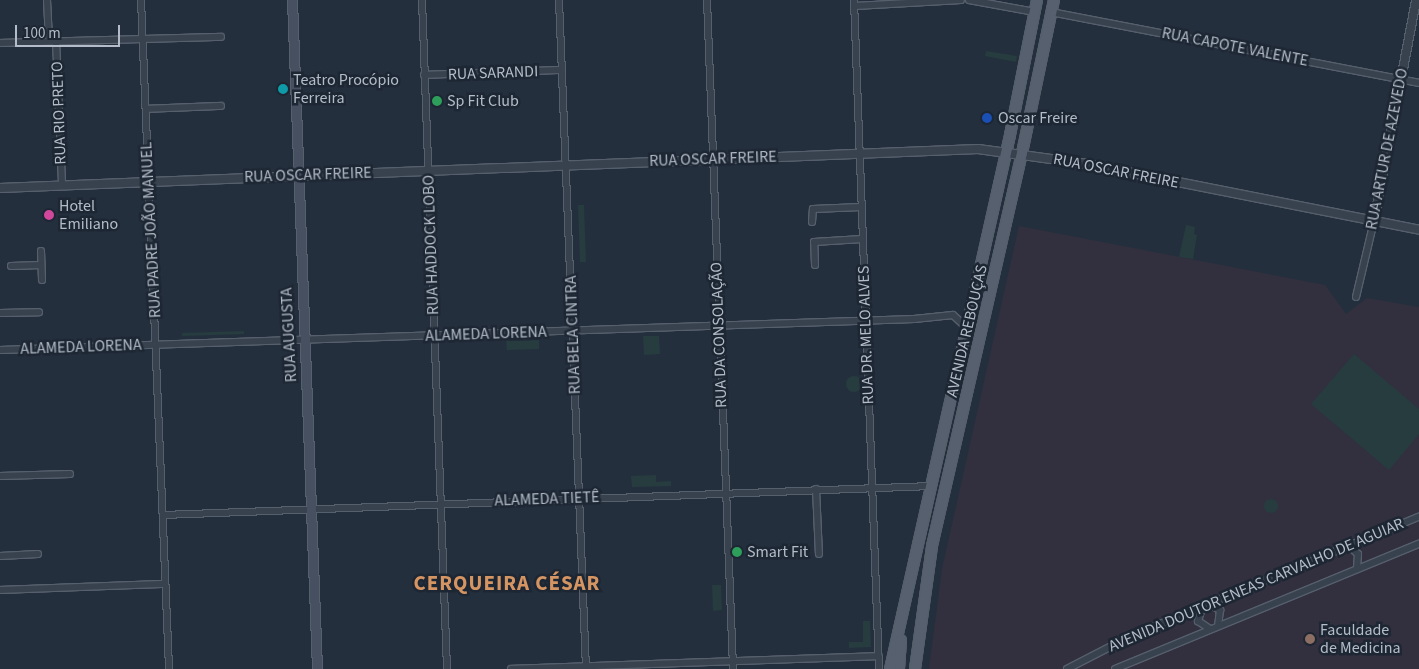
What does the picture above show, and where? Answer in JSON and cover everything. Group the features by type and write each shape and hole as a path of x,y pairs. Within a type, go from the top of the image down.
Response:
{"main road":[{"name":"RUA AUGUSTA","path":"292,0 297,175 317,669"},
{"name":"AVENIDA REBOUÇAS","path":"890,669 901,611 932,486 966,327 1007,151 1037,0"},
{"name":"AVENIDA REBOUÇAS","path":"915,669 932,546 1022,153 1054,0"},
{"name":"AVENIDA REBOUÇAS","path":"899,669 901,611"}],"street":[{"name":"RUA RIO PRETO","path":"47,0 53,40 62,185"},
{"name":"RUA PADRE JOÃO MANUEL","path":"141,0 168,669"},
{"name":"RUA HADDOCK LOBO","path":"422,0 447,669"},
{"name":"RUA BELA CINTRA","path":"559,0 586,667"},
{"name":"RUA DA CONSOLAÇÃO","path":"707,0 733,669"},
{"path":"854,3 961,0"},
{"path":"969,0 1035,12"},
{"name":"RUA ARTUR DE AZEVEDO","path":"1356,297 1374,221 1416,0"},
{"name":"RUA DR. MELO ALVES","path":"854,3 862,239 868,320 879,669"},
{"name":"RUA CAPOTE VALENTE","path":"1051,12 1419,83"},
{"path":"0,43 53,40 221,37"},
{"name":"RUA SARANDI","path":"424,75 562,70"},
{"path":"146,109 221,106"},
{"name":"RUA OSCAR FREIRE","path":"0,188 954,150 1007,151 1419,230"},
{"path":"812,222 812,209 861,207"},
{"path":"815,265 814,242 862,239"},
{"path":"41,250 42,280"},
{"path":"11,266 41,265"},
{"path":"0,313 39,312"},
{"name":"ALAMEDA LORENA","path":"0,350 434,336 868,320 953,315 966,327"},
{"path":"0,343 0,350"},
{"path":"0,476 70,474"},
{"name":"ALAMEDA TIETÊ","path":"163,515 725,492 932,486"},
{"path":"816,489 819,554"},
{"name":"AVENIDA DOUTOR ENEAS CARVALHO DE AGUIAR","path":"1073,668 1131,636 1419,517"},
{"name":"AVENIDA DOUTOR ENEAS CARVALHO DE AGUIAR","path":"1115,669 1419,544"},
{"path":"1349,546 1358,554 1357,569"},
{"path":"0,556 38,554"},
{"path":"0,590 165,584"},
{"path":"1210,604 1220,610 1218,626"},
{"path":"1202,607 1198,621 1210,629"},
{"path":"511,669 879,656"}],"shaded area":[{"path":"1019,226 1325,285 1346,314 1367,298 1419,307 1419,669 929,669 942,569"}],"green space":[{"path":"986,51 1017,56 1016,62 985,56"},
{"path":"578,205 584,205 586,262 580,262"},
{"path":"1186,225 1195,227 1194,234 1197,235 1193,259 1179,257"},
{"path":"244,331 244,334 182,336 182,333"},
{"path":"643,336 659,336 660,354 644,355"},
{"path":"539,340 539,349 507,350 506,341"},
{"path":"1354,354 1419,409 1419,434 1389,470 1311,404"},
{"path":"851,376 857,376 862,381 860,390 851,392 846,387 846,381"},
{"path":"656,475 656,482 671,481 671,486 632,487 631,476"},
{"path":"1268,499 1274,499 1278,506 1274,513 1268,513 1264,509 1264,503"},
{"path":"712,585 721,585 722,610 713,611"},
{"path":"863,621 870,621 871,647 849,648 849,642 863,642"}],"place":[{"name":"Teatro Procópio Ferreira","path":"283,89"},
{"name":"Sp Fit Club","path":"437,101"},
{"name":"Oscar Freire","path":"987,118"},
{"name":"Hotel Emiliano","path":"49,215"},
{"name":"Smart Fit","path":"737,552"},
{"name":"Faculdade de Medicina","path":"1310,639"}],"district":[{"name":"CERQUEIRA CÉSAR","path":"507,583"}]}
